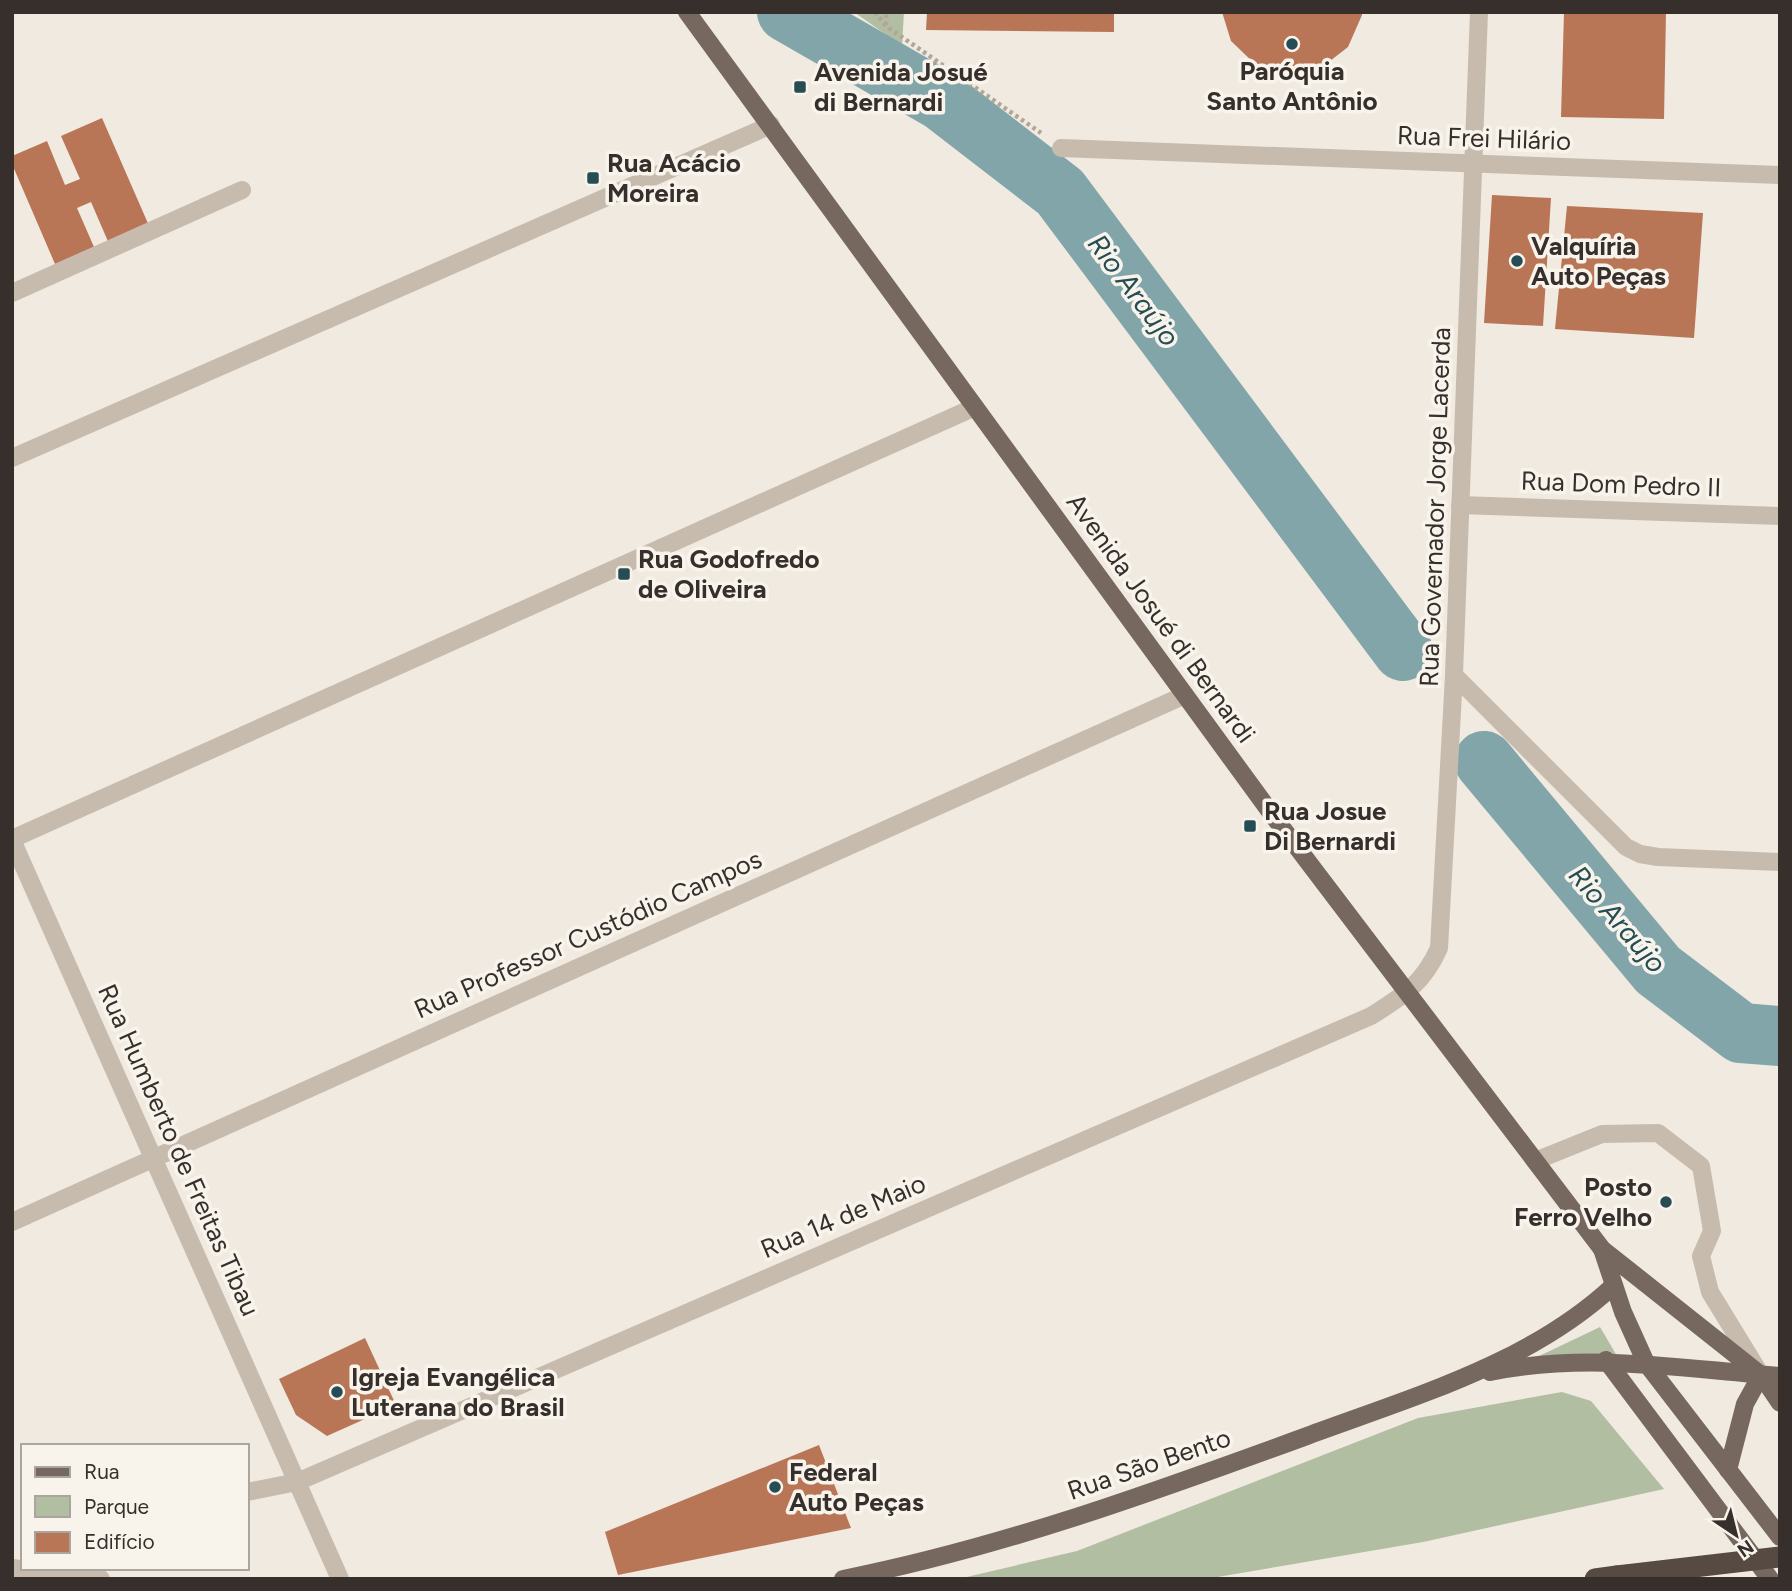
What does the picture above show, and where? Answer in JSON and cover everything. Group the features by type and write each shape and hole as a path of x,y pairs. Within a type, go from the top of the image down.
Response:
{"highway":[{"path":"1595,1579 1780,1557"}],"main road":[{"name":"Avenida Josué di Bernardi","path":"692,19 1185,695 1602,1249 1760,1375 1780,1403"},
{"name":"Avenida Josué di Bernardi","path":"1602,1249 1613,1286 1647,1363 1780,1537"},
{"name":"Rua São Bento","path":"843,1579 921,1563 1023,1535 1152,1492 1466,1377 1570,1321 1613,1286"},
{"name":"Rua São Bento","path":"1466,1377 1531,1364 1606,1360 1780,1376"},
{"path":"1606,1360 1770,1579"},
{"path":"1728,1470 1745,1404 1760,1375"}],"street":[{"name":"Rua Governador Jorge Lacerda","path":"1407,993 1429,971 1439,948 1454,675 1476,163 1479,12"},
{"path":"12,457 771,125"},
{"name":"Rua Frei Hilário","path":"1061,148 1780,175"},
{"path":"12,293 242,190"},
{"path":"12,840 975,407"},
{"name":"Rua Dom Pedro II","path":"1460,505 1780,516"},
{"path":"1454,675 1626,847 1640,854 1658,857 1780,862"},
{"name":"Rua Professor Custódio Campos","path":"12,1222 1185,695"},
{"name":"Rua Humberto de Freitas Tibau","path":"12,840 340,1579"},
{"name":"Rua 14 de Maio","path":"248,1492 297,1482 1371,1016 1407,993"},
{"path":"1535,1161 1602,1134 1658,1133 1701,1166 1712,1231 1701,1256 1710,1292 1760,1375"},
{"path":"28,1570 101,1579"}],"path":[{"path":"876,12 886,26 1061,148"},
{"path":"886,12 886,26"}],"green space":[{"path":"854,12 904,12 902,46"},
{"path":"1600,1327 1617,1356 1535,1358"},
{"path":"1562,1392 1591,1401 1664,1489 1423,1542 1206,1579 958,1579 1077,1551 1418,1418"}],"building":[{"path":"927,12 1114,12 1114,32 926,30"},
{"name":"Paróquia Santo Antônio","path":"1222,12 1362,12 1362,15 1348,47 1321,68 1288,74 1255,64 1231,41"},
{"path":"1564,12 1666,12 1664,119 1561,117"},
{"path":"102,118 150,228 110,246 91,202 77,208 94,247 55,264 12,164 12,156 47,141 65,185 80,179 61,136"},
{"name":"Valquíria Auto Peças","path":"1492,195 1551,198 1543,326 1484,323"},
{"path":"1567,206 1703,213 1694,338 1555,329"},
{"name":"Igreja Evangélica Luterana do Brasil","path":"365,1338 396,1405 327,1436 296,1415 279,1379"},
{"name":"Federal Auto Peças","path":"819,1445 851,1528 618,1575 605,1532"}],"waterway":[{"name":"Rio Araújo","path":"787,12 942,101 1060,192 1403,651"},
{"name":"Rio Araújo","path":"1484,761 1658,970 1741,1033 1780,1036"}],"place":[{"name":"Paróquia Santo Antônio","path":"1292,44"},
{"name":"Avenida Josué di Bernardi","path":"800,87"},
{"name":"Rua Acácio Moreira","path":"593,178"},
{"name":"Valquíria Auto Peças","path":"1517,261"},
{"name":"Rua Godofredo de Oliveira","path":"624,574"},
{"name":"Rua Josue Di Bernardi","path":"1250,826"},
{"name":"Posto Ferro Velho","path":"1666,1202"},
{"name":"Igreja Evangélica Luterana do Brasil","path":"337,1392"},
{"name":"Federal Auto Peças","path":"775,1487"}]}
